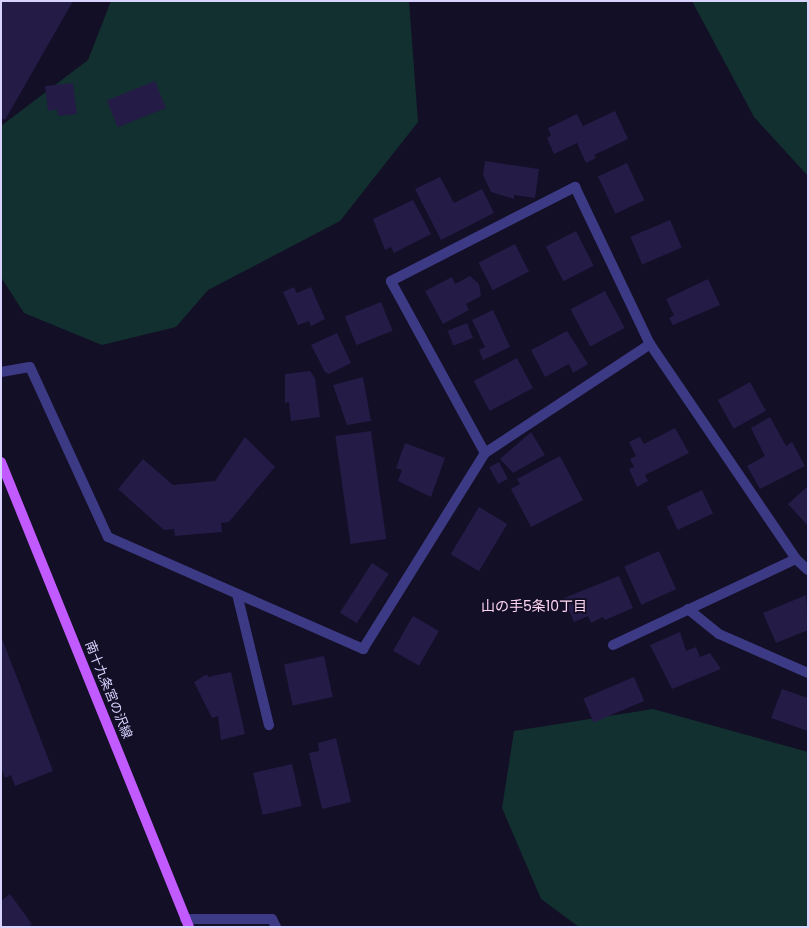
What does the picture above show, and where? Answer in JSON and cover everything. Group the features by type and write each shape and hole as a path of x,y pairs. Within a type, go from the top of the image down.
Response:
{"main road":[{"name":"南十九条宮の沢線","path":"1,462 4,477 187,923"}],"street":[{"path":"485,453 392,281 576,187 650,344 796,559 808,570"},
{"path":"1,372 30,367 108,537 363,649 485,453 650,344"},
{"path":"613,644 796,559"},
{"path":"237,594 269,725"},
{"path":"688,609 719,634 808,673"},
{"path":"187,923 272,919 276,927"}],"green space":[{"path":"111,1 409,1 418,122 340,221 208,290 176,327 102,345 24,313 1,277 1,126 88,60"},
{"path":"692,1 808,1 808,176 754,117"},
{"path":"653,709 808,752 808,927 579,927 541,899 502,808 514,731"}],"building":[{"path":"1,1 73,1 5,120 1,118"},
{"path":"155,81 166,108 118,127 107,100"},
{"path":"73,83 77,114 58,116 57,109 48,111 45,86"},
{"path":"615,111 628,139 594,155 596,158 586,163 577,143 554,154 547,138 551,135 548,128 577,114 583,126"},
{"path":"485,161 539,169 535,198 514,195 514,199 491,192 483,175"},
{"path":"627,163 644,200 615,214 598,177"},
{"path":"440,177 454,203 482,189 494,213 441,240 415,189"},
{"path":"413,200 431,234 394,253 391,247 385,250 373,219"},
{"path":"670,220 682,248 642,264 630,237"},
{"path":"576,231 594,266 563,281 546,246"},
{"path":"515,244 529,272 493,290 478,263"},
{"path":"470,276 479,284 481,296 466,304 469,310 443,324 425,291 452,277 455,284"},
{"path":"708,279 720,305 673,325 669,318 674,315 666,299"},
{"path":"294,287 297,293 311,287 325,319 311,326 309,321 298,325 283,292"},
{"path":"605,291 625,328 590,346 571,309"},
{"path":"381,302 393,331 356,345 345,317"},
{"path":"493,310 510,347 483,360 479,350 485,347 472,320"},
{"path":"467,323 473,338 454,346 448,331"},
{"path":"567,331 588,364 573,373 569,364 545,377 531,350"},
{"path":"337,333 351,363 329,374 325,372 311,345"},
{"path":"517,358 533,388 490,411 474,381"},
{"path":"310,371 315,378 320,417 291,421 289,402 285,403 285,374"},
{"path":"363,377 371,421 347,425 333,385"},
{"path":"750,382 766,411 734,429 718,400"},
{"path":"770,417 786,446 792,442 805,466 760,489 747,466 765,456 751,428"},
{"path":"675,428 689,453 645,475 648,481 637,487 629,469 634,467 630,459 636,456 629,442 640,437 644,444"},
{"path":"371,431 386,539 351,544 335,436"},
{"path":"531,432 545,455 513,473 500,459"},
{"path":"245,437 275,467 229,522 221,523 222,532 175,536 174,529 164,530 118,489 143,459 173,485 215,481"},
{"path":"405,443 445,458 431,497 398,481 402,470 396,468"},
{"path":"560,456 583,500 531,527 511,489 520,484 517,479"},
{"path":"499,462 508,479 498,484 489,467"},
{"path":"808,486 808,526 788,504"},
{"path":"702,490 713,514 678,530 667,506"},
{"path":"479,507 507,524 479,571 451,554"},
{"path":"659,551 676,589 641,605 624,566"},
{"path":"372,563 389,574 357,623 340,612"},
{"path":"619,576 633,608 605,620 603,617 591,623 588,616 574,622 564,598"},
{"path":"806,595 808,630 776,643 763,613"},
{"path":"413,616 439,631 419,666 393,651"},
{"path":"680,632 686,651 696,647 700,657 710,653 721,669 672,689 650,645"},
{"path":"1,636 53,771 15,786 11,775 5,778 1,767"},
{"path":"324,656 333,697 293,706 284,665"},
{"path":"231,672 245,734 221,740 218,716 212,718 194,682 207,674 208,677"},
{"path":"634,677 644,701 594,722 583,698"},
{"path":"782,689 808,698 808,731 771,718"},
{"path":"336,738 351,802 322,809 309,753 319,751 318,743"},
{"path":"292,764 302,806 263,815 253,773"},
{"path":"10,894 32,924 28,927 1,927 1,901"}],"district":[{"name":"山の手5条10丁目","path":"534,606"}]}
